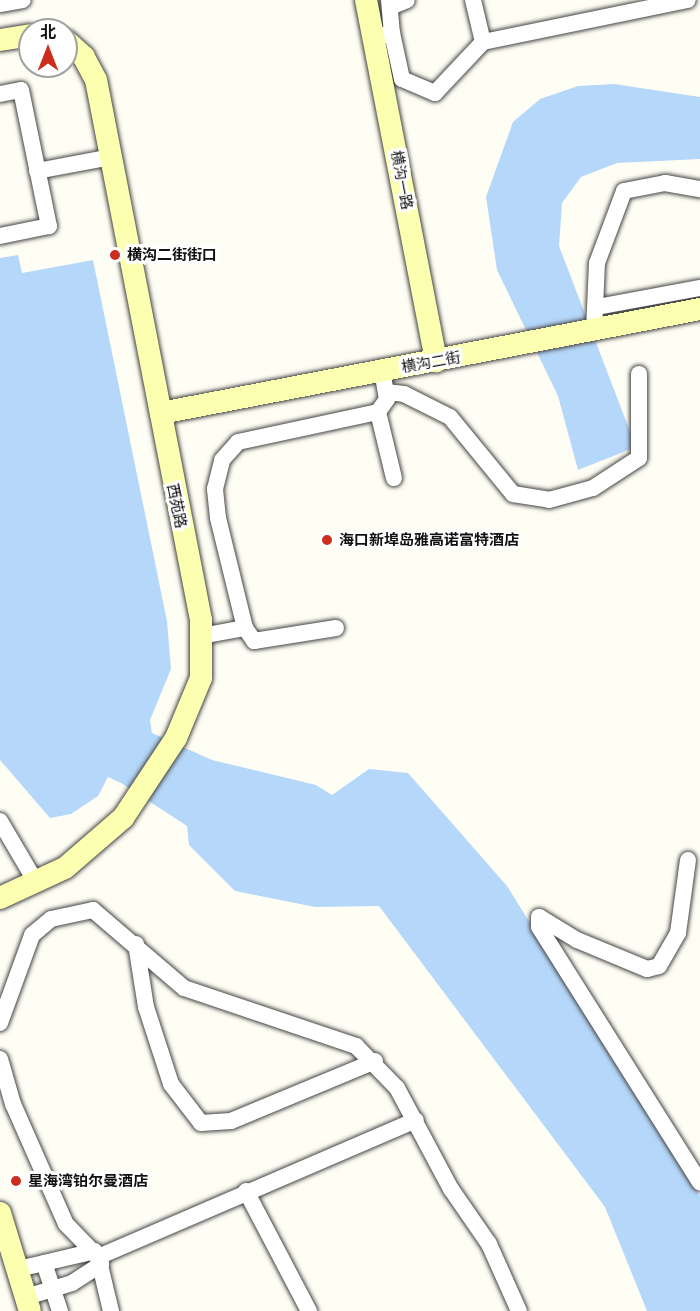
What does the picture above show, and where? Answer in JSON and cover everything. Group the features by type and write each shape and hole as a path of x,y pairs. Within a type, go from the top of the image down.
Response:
{"main road":[{"name":"横沟一路","path":"366,0 382,36 436,361"},
{"path":"0,40 18,37"},
{"name":"西苑路","path":"0,898 34,879 73,862 123,818 176,738 201,678 201,636 111,157 93,73 78,55"},
{"name":"横沟二街","path":"160,413 384,382 436,361 700,309"},
{"path":"0,1213 28,1304"}],"street":[{"path":"0,4 23,0"},
{"path":"407,0 389,4 382,36 402,79 423,92 435,93 483,42 688,0"},
{"path":"473,0 483,42"},
{"path":"0,94 21,90 50,226 0,236"},
{"path":"37,171 111,157"},
{"path":"594,331 597,307 597,263 624,191 665,183 700,189"},
{"path":"597,307 700,288"},
{"path":"384,382 450,417 513,494 549,500 593,488 639,458 639,374"},
{"path":"336,628 254,641 245,628 218,518 214,489 222,460 238,442 378,412 386,405 384,382"},
{"path":"378,412 394,478"},
{"path":"201,636 245,628"},
{"path":"3,832 34,879"},
{"path":"688,860 678,933 659,966 646,969 577,940 539,917 539,927 700,1183"},
{"path":"0,1023 22,952 51,919 93,910 136,944 184,988 301,1023 356,1046 375,1061 416,1120 452,1189 489,1244 519,1311"},
{"path":"136,944 146,1007 171,1084 201,1123 231,1121 375,1061"},
{"path":"0,1059 13,1104 66,1224 98,1257 111,1311"},
{"path":"28,1304 54,1289 98,1257 246,1191 416,1120"},
{"path":"246,1191 309,1311"},
{"path":"18,1269 44,1263 98,1257"},
{"path":"44,1263 60,1311"}],"water":[{"path":"614,84 700,97 700,159 617,163 581,177 562,203 559,246 636,447 578,470 558,396 497,270 486,197 513,122 540,99 578,86"},
{"path":"18,255 22,273 93,260 167,621 171,669 150,720 152,733 212,760 316,785 332,795 369,769 408,773 507,886 700,1196 700,1311 647,1311 605,1207 379,906 315,907 235,891 189,845 187,826 121,783 108,777 98,796 71,814 50,818 0,760 0,258"}],"place":[{"name":"横沟二街街口","path":"115,255"},
{"name":"海口新埠岛雅高诺富特酒店","path":"327,540"},
{"name":"星海湾铂尔曼酒店","path":"16,1181"}]}
